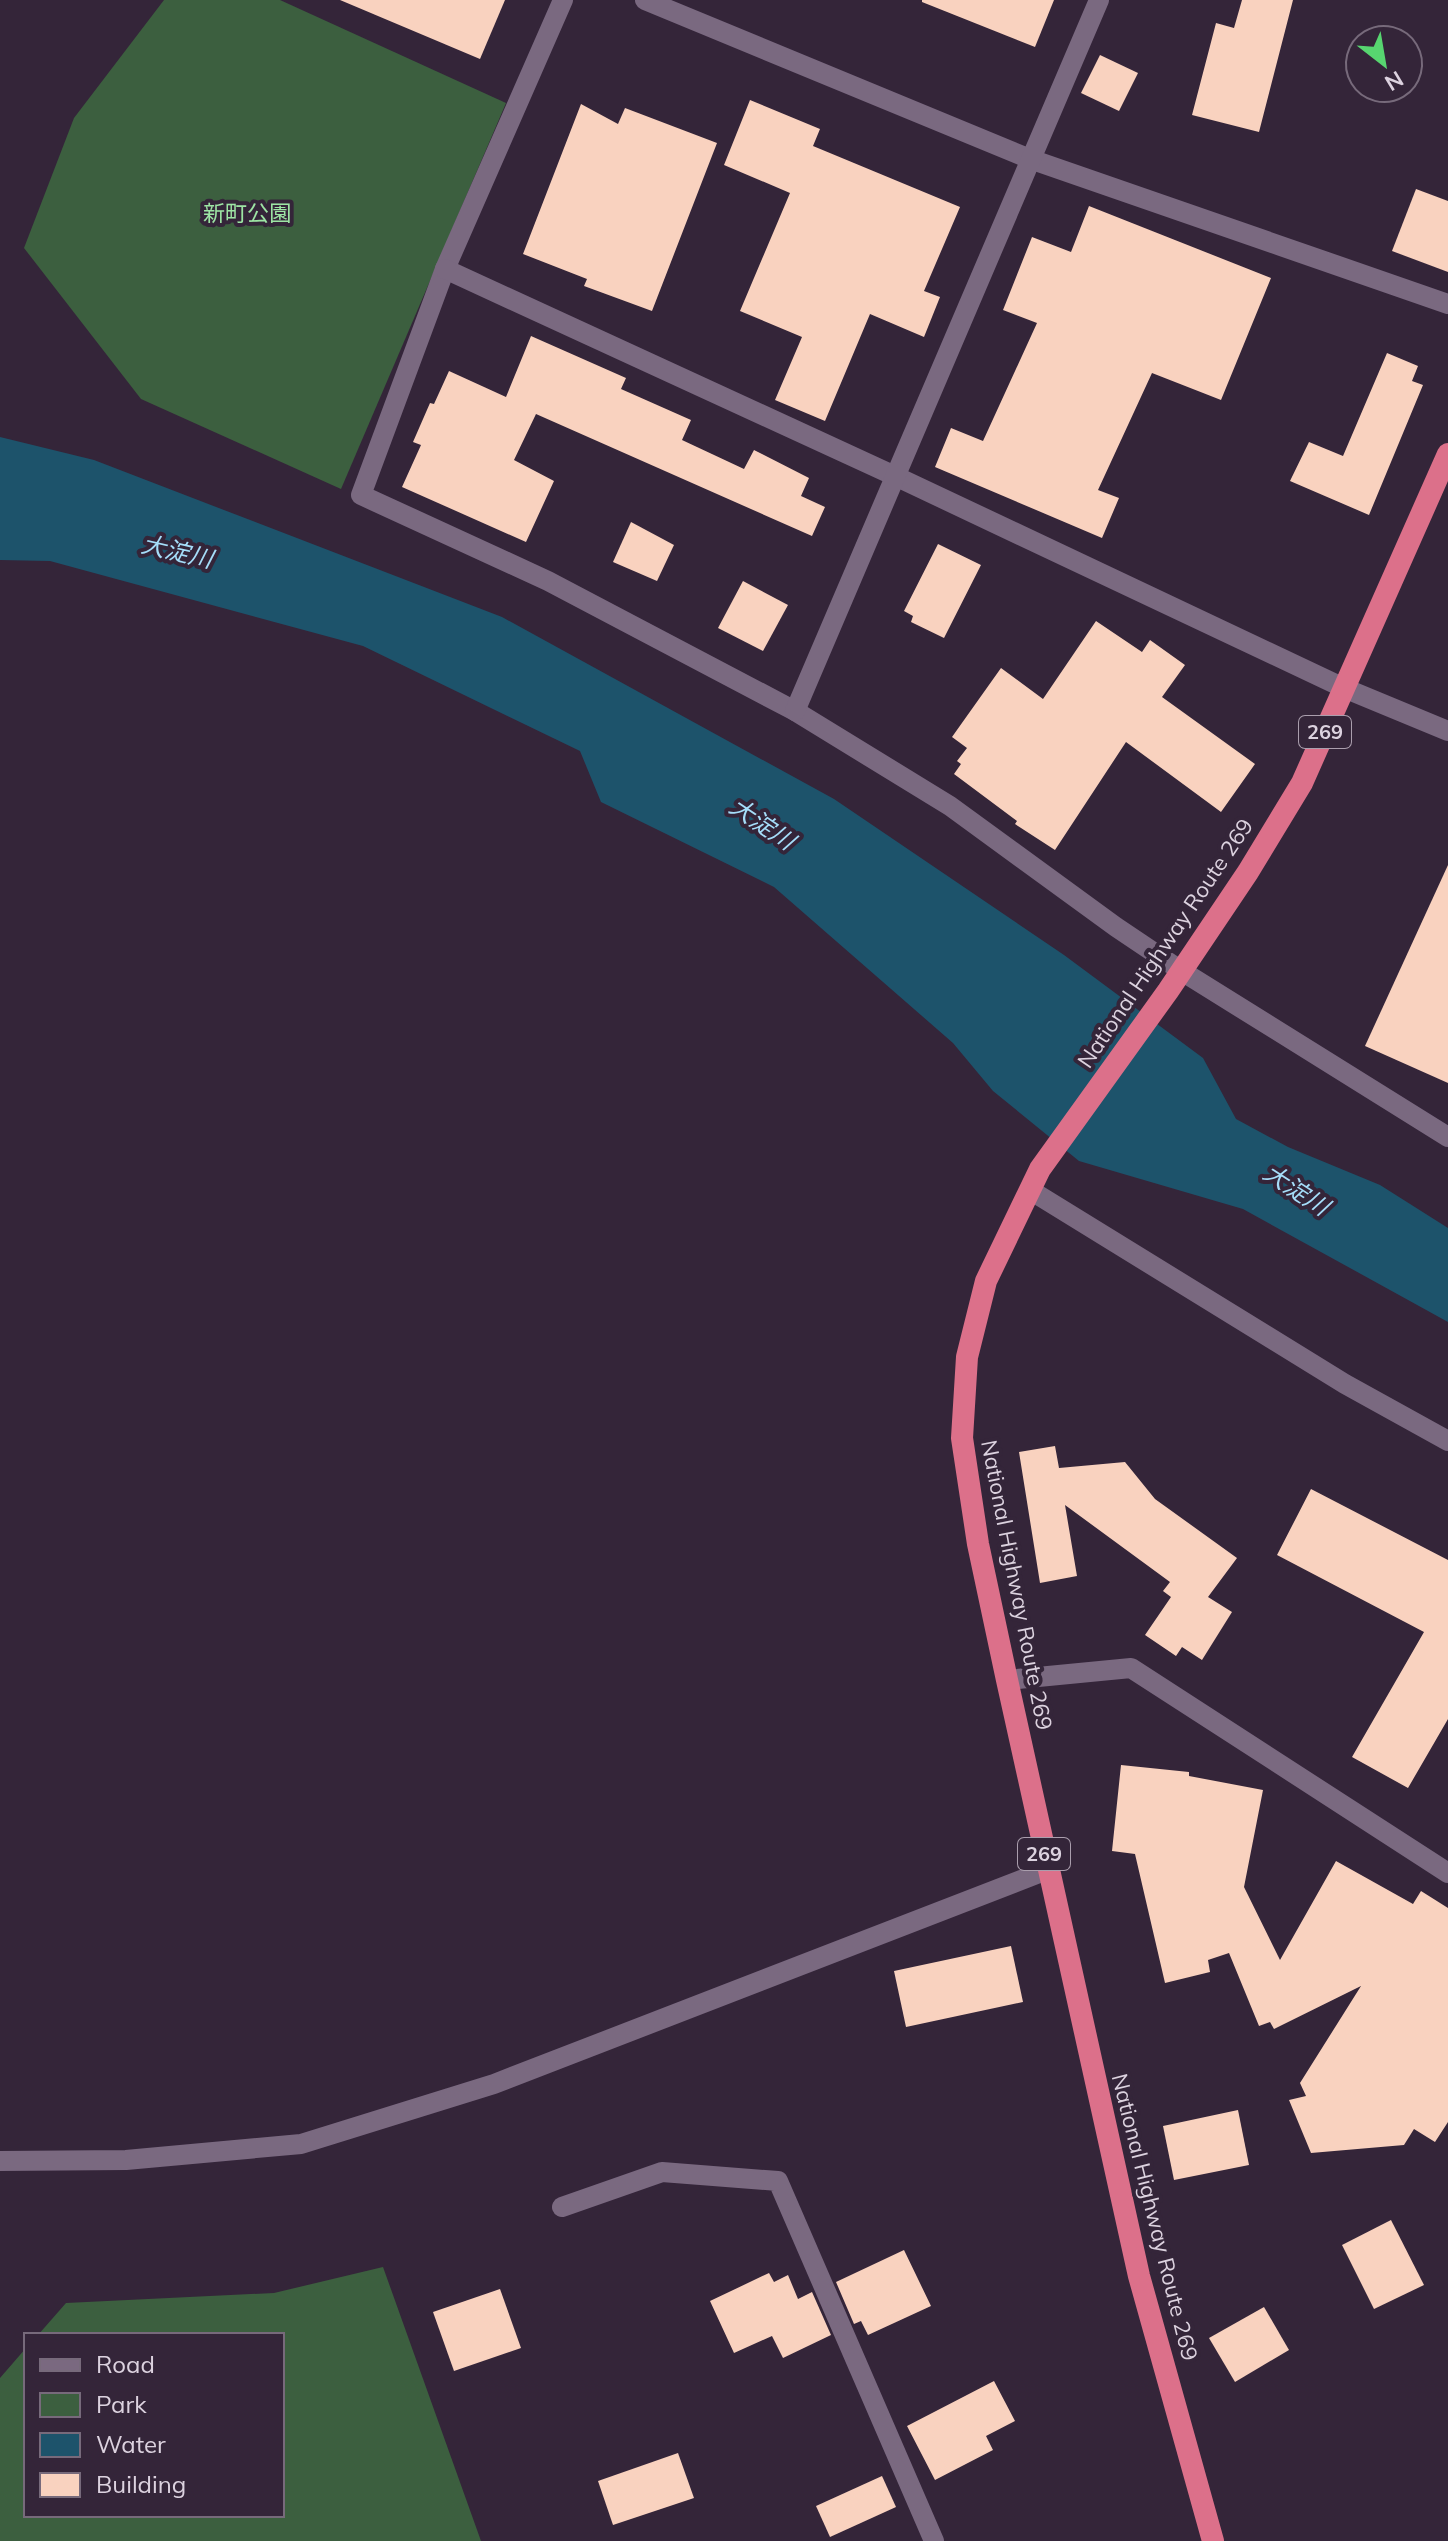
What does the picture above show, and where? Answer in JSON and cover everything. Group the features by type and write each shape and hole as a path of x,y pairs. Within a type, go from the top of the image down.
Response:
{"highway":[{"name":"National Highway Route 269","path":"1213,2541 1139,2276 1047,1870 978,1544 962,1438 967,1357 986,1281 1040,1169 1168,991 1248,872 1302,783 1448,454"}],"street":[{"path":"563,0 445,269 361,495 548,581 795,711 950,806 1180,970 1448,1137"},
{"path":"645,0 1030,159 1448,304"},
{"path":"795,711 1099,0"},
{"path":"445,269 895,476 1344,688 1448,731"},
{"path":"1030,1190 1345,1384 1448,1441"},
{"path":"1007,1680 1131,1668 1448,1873"},
{"path":"0,2161 126,2160 301,2144 494,2084 1047,1870"},
{"path":"562,2207 662,2172 778,2181 934,2541"}],"green space":[{"name":"新町公園","path":"164,0 280,0 506,103 341,489 141,399 24,248 74,118"},
{"path":"383,2267 481,2541 0,2541 0,2378 24,2350 24,2517 284,2517 284,2333 40,2333 66,2303 274,2293"}],"water":[{"name":"大淀川","path":"0,437 94,460 502,617 834,799 1064,955 1203,1058 1236,1119 1288,1147 1380,1185 1448,1228 1448,1322 1243,1209 1079,1161 993,1091 953,1043 774,887 601,802 580,751 363,646 50,561 0,560"}],"building":[{"path":"340,0 505,0 480,59"},
{"path":"922,0 1054,0 1035,47"},
{"path":"1242,0 1293,0 1259,132 1192,115 1216,23 1234,28"},
{"path":"1100,55 1138,73 1119,111 1081,93"},
{"path":"750,100 820,129 813,146 960,207 924,291 940,297 924,337 870,314 825,421 775,400 802,337 740,311 790,193 724,165"},
{"path":"581,104 618,124 625,108 717,143 652,311 584,286 587,279 523,254"},
{"path":"1416,189 1448,201 1448,272 1392,251"},
{"path":"1089,206 1271,278 1221,400 1152,373 1098,490 1119,498 1102,538 935,467 951,428 983,441 1037,323 1003,310 1032,237 1071,252"},
{"path":"531,336 626,378 621,389 691,420 682,440 744,469 754,450 809,478 801,496 825,507 812,536 536,414 514,460 554,481 526,542 402,487 421,445 413,442 430,403 434,404 449,371 506,397"},
{"path":"1387,353 1418,366 1412,381 1423,385 1369,515 1290,481 1309,442 1343,456"},
{"path":"631,522 674,545 657,581 613,562"},
{"path":"938,544 981,565 944,638 911,622 913,616 904,611"},
{"path":"743,581 788,605 763,651 718,628"},
{"path":"1096,621 1142,652 1150,640 1185,665 1162,697 1255,764 1221,812 1126,742 1055,850 1015,824 1017,821 954,774 961,764 957,761 967,748 952,737 1001,668 1043,699"},
{"path":"1448,865 1448,1083 1365,1046"},
{"path":"1055,1446 1059,1468 1125,1462 1155,1499 1237,1558 1208,1597 1232,1612 1202,1660 1182,1647 1176,1656 1145,1635 1171,1597 1163,1591 1170,1582 1065,1505 1077,1576 1040,1583 1019,1452"},
{"path":"1311,1489 1448,1560 1448,1719 1408,1788 1352,1757 1424,1632 1277,1555"},
{"path":"1121,1765 1189,1772 1189,1776 1263,1790 1244,1887 1280,1960 1336,1861 1413,1904 1421,1891 1448,1908 1448,2122 1435,2142 1414,2129 1404,2145 1311,2153 1289,2100 1306,2096 1300,2083 1361,1986 1274,2029 1270,2022 1259,2026 1229,1953 1208,1960 1210,1972 1165,1983 1135,1854 1112,1851"},
{"path":"1011,1946 1023,2002 906,2027 894,1971"},
{"path":"1238,2110 1249,2165 1174,2180 1163,2126"},
{"path":"1391,2220 1424,2285 1374,2309 1342,2245"},
{"path":"904,2250 931,2306 868,2335 861,2321 854,2324 836,2282"},
{"path":"769,2273 774,2282 788,2275 798,2299 812,2292 831,2335 783,2358 772,2336 734,2353 710,2301"},
{"path":"500,2289 521,2348 454,2371 433,2312"},
{"path":"1264,2307 1289,2350 1235,2382 1209,2338"},
{"path":"994,2381 1015,2421 986,2436 993,2450 935,2480 907,2426"},
{"path":"678,2453 694,2498 613,2525 598,2481"},
{"path":"882,2476 896,2507 830,2537 816,2506"}]}
